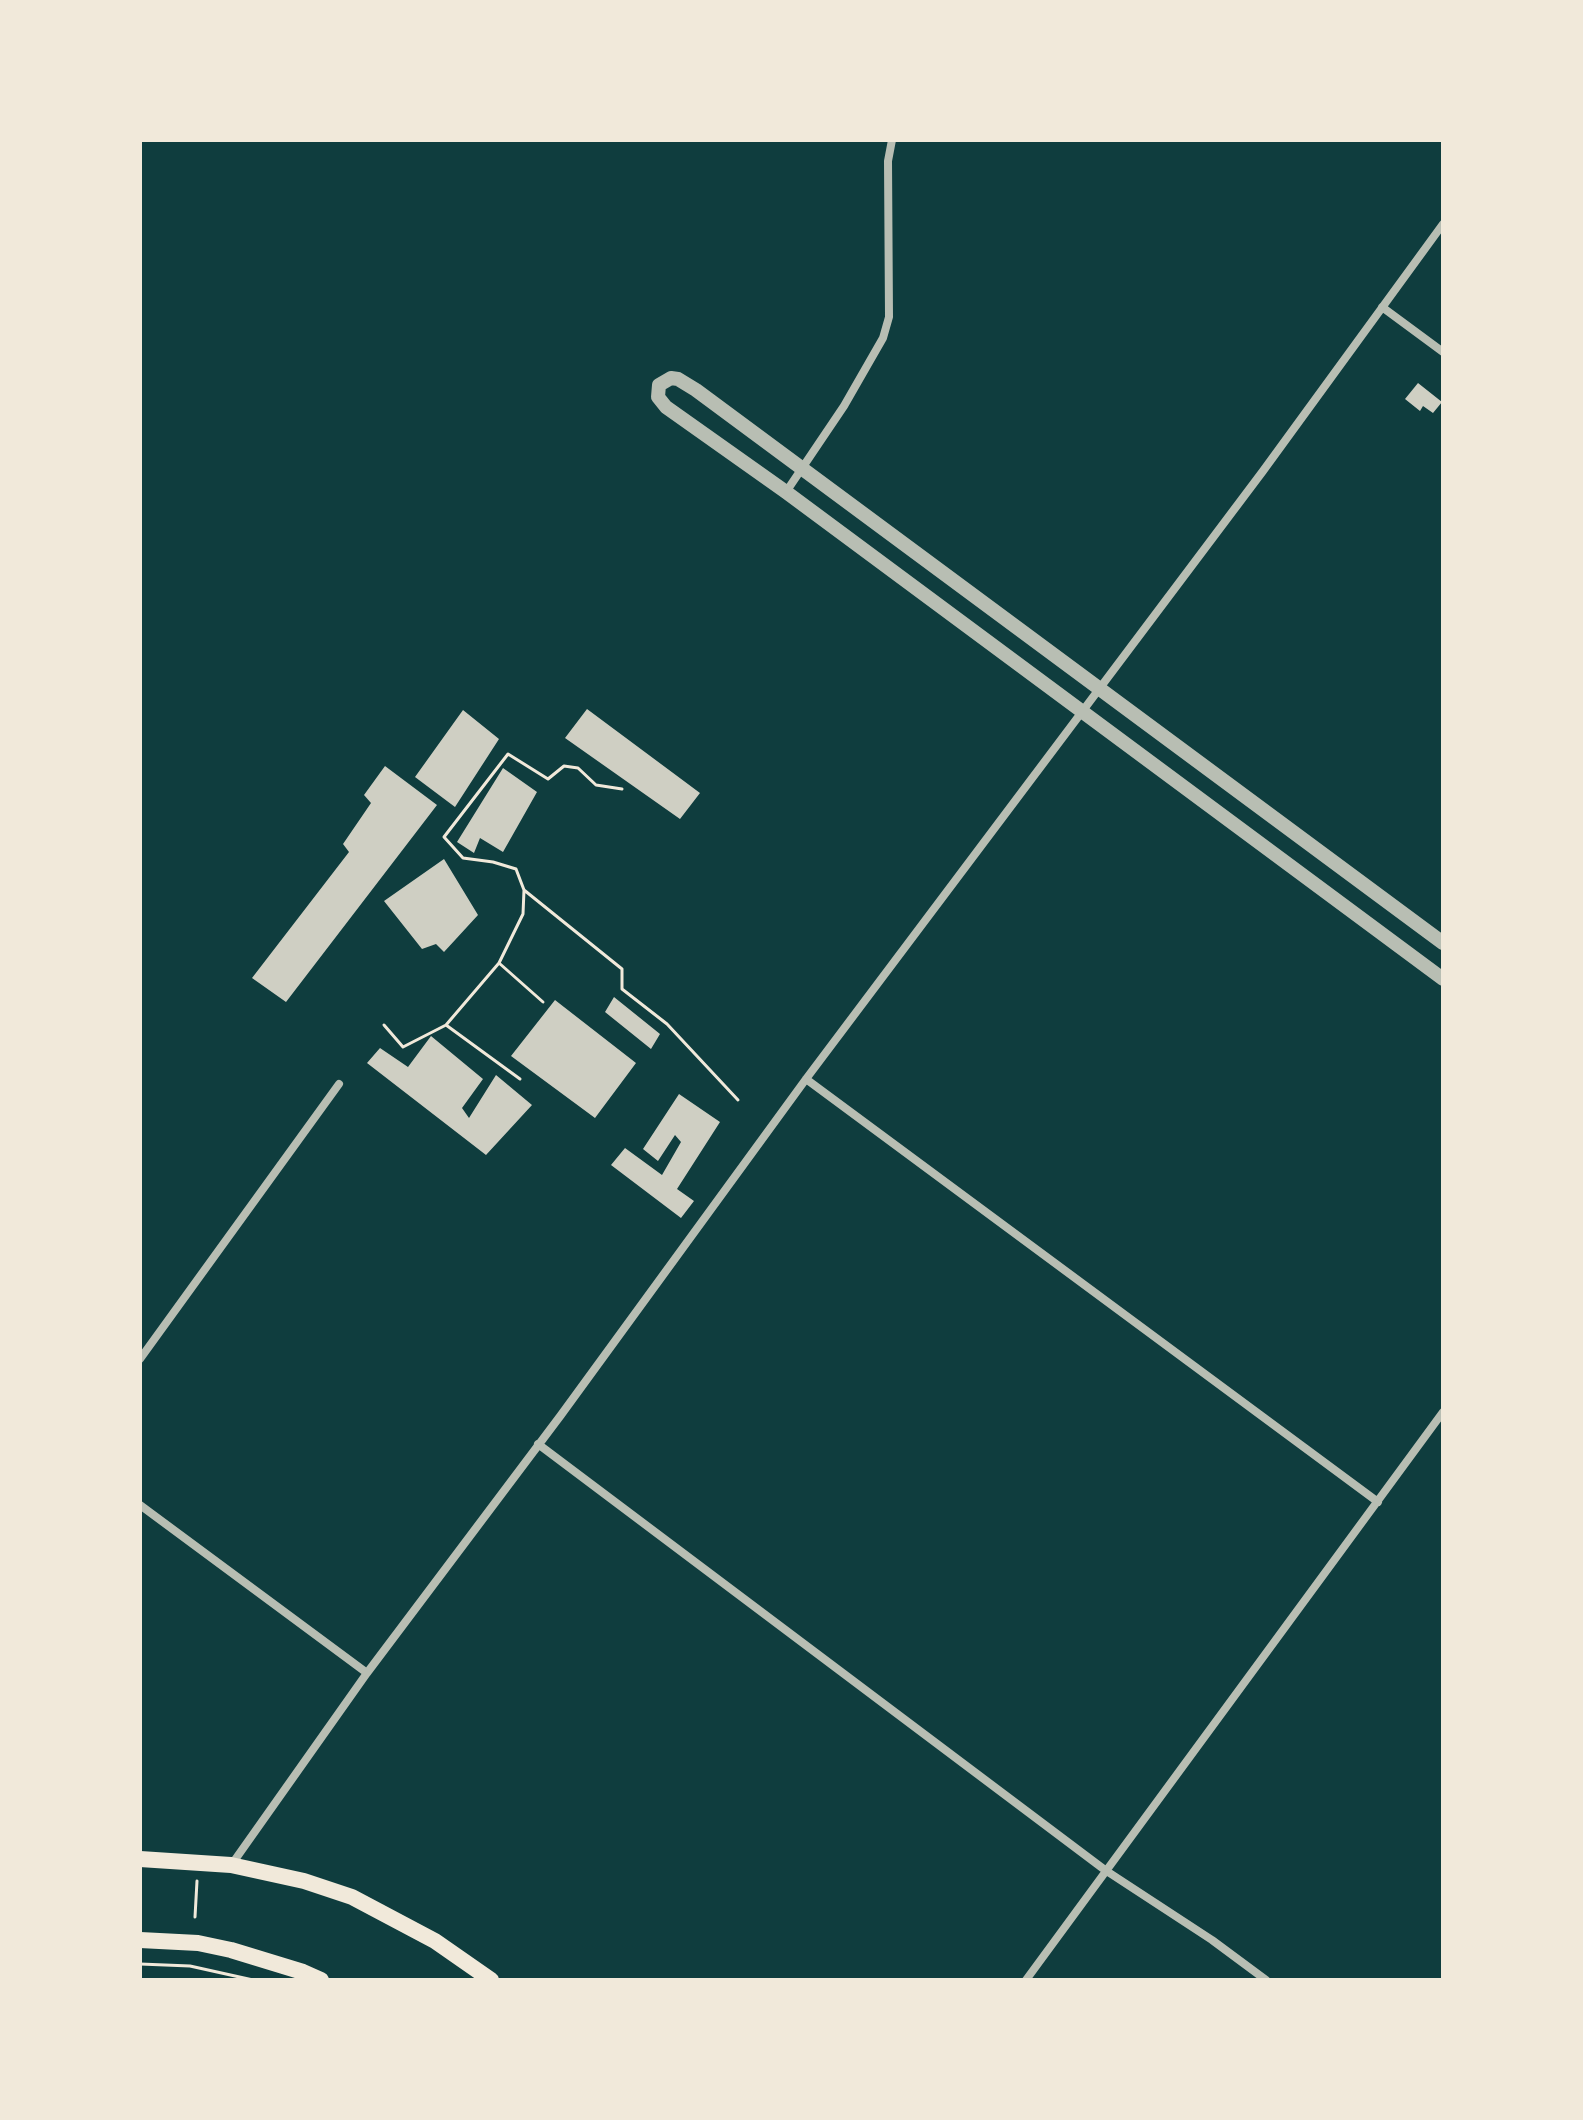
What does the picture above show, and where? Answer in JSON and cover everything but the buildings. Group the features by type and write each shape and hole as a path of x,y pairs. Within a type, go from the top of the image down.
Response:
{"main road":[{"path":"140,1859 231,1865 304,1881 352,1897 435,1941 491,1980"},
{"path":"140,1940 198,1943 231,1950 321,1980"}],"street":[{"path":"786,492 874,357 889,317 888,161 892,140"},
{"path":"231,1865 367,1673 806,1079 1263,471 1443,224"},
{"path":"1382,307 1443,352"},
{"path":"1443,943 684,382 671,378 659,385 658,397 666,407 786,492 1443,979"},
{"path":"806,1079 1378,1502"},
{"path":"140,1359 339,1084"},
{"path":"1026,1980 1443,1412"},
{"path":"538,1444 1105,1870 1212,1940 1266,1980"},
{"path":"140,1505 367,1673"}],"path":[{"path":"384,1025 403,1047 446,1025 499,963 523,914 524,890 516,869 463,858 444,837 508,754 548,779 564,766 578,768 596,785 622,789"},
{"path":"524,890 622,969 622,989 667,1024 738,1100"},
{"path":"499,963 543,1002"},
{"path":"446,1025 520,1079"},
{"path":"195,1917 198,1862"},
{"path":"140,1964 190,1966 253,1980"}]}
